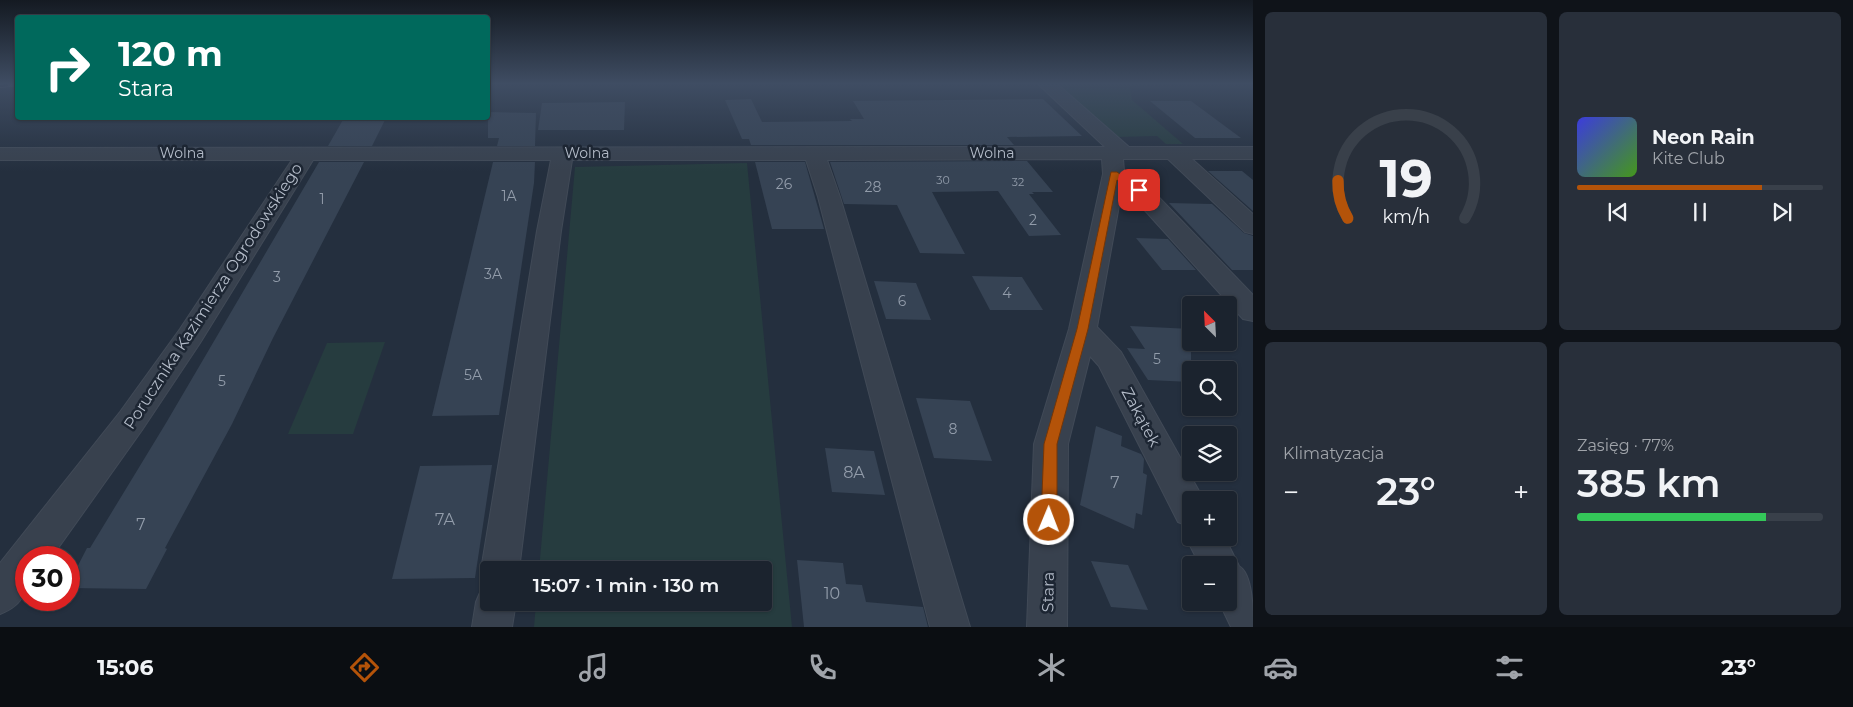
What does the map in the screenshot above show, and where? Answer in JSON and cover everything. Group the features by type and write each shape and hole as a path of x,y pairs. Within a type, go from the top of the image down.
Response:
{"street":[{"path":"1072,112 1139,190 1253,312"},
{"name":"Wolna","path":"0,154 814,153 1115,160 1173,153 1253,152"},
{"path":"501,561 549,231 563,153"},
{"path":"814,153 829,197 950,627"},
{"path":"1173,153 1253,228"},
{"name":"Porucznika Kazimierza Ogrodowskiego","path":"37,546 131,421 185,343 306,154"},
{"name":"Stara","path":"1047,627 1050,444 1082,329 1115,160"},
{"name":"Zakątek","path":"1082,329 1111,360 1182,494"},
{"name":"Porucznika Kazimierza Ogrodowskiego","path":"0,595 15,575"},
{"path":"1237,597 1253,627"},
{"path":"492,627 495,611"}],"green space":[{"path":"1089,112 1146,112 1183,144 1166,144 1157,136 1116,137"},
{"path":"747,163 792,627 534,627 535,611 772,611 772,561 540,561 575,167"},
{"path":"385,342 353,434 288,434 327,343"}],"building":[{"path":"490,112 536,113 535,146 497,146 499,138 488,138"},
{"path":"541,112 625,112 624,130 538,130"},
{"path":"730,112 757,112 762,122 852,121 850,119 864,119 860,112 1057,112 1082,136 1007,137 1014,145 751,145 749,139 742,139"},
{"path":"1164,112 1206,112 1241,138 1195,138"},
{"path":"343,120 385,120 372,146 328,146"},
{"path":"1027,161 1053,192 1032,192 1034,194 1029,194 1061,235 1029,236 998,191 932,192 965,254 920,253 897,205 844,204 830,162"},
{"path":"319,162 364,162 273,338 232,424 165,548 167,549 146,589 80,588 80,562 87,548 90,548 166,423"},
{"path":"493,162 535,162 534,183 499,415 432,416"},
{"path":"755,162 805,162 824,229 772,229"},
{"path":"1208,171 1242,171 1253,180 1253,211"},
{"path":"1169,203 1212,204 1244,233 1253,236 1253,270 1232,270"},
{"path":"1136,238 1168,239 1196,270 1162,270"},
{"path":"972,276 1022,277 1043,310 990,310"},
{"path":"874,281 916,283 931,320 886,319"},
{"path":"1130,326 1182,329 1182,351 1191,351 1191,361 1182,361 1182,382 1148,380 1127,348 1145,349"},
{"path":"916,398 970,401 992,461 934,458"},
{"path":"1096,426 1122,436 1121,446 1141,454 1144,459 1143,473 1147,475 1142,515 1136,513 1134,529 1080,505"},
{"path":"825,448 874,451 885,495 832,492"},
{"path":"492,465 475,578 392,579 420,466"},
{"path":"797,560 843,563 846,584 862,585 866,602 923,607 928,627 804,627"},
{"path":"1091,561 1128,565 1148,610 1111,607"}],"route":[{"path":"1049,520 1050,444 1082,329 1114,174 1139,190"}]}
